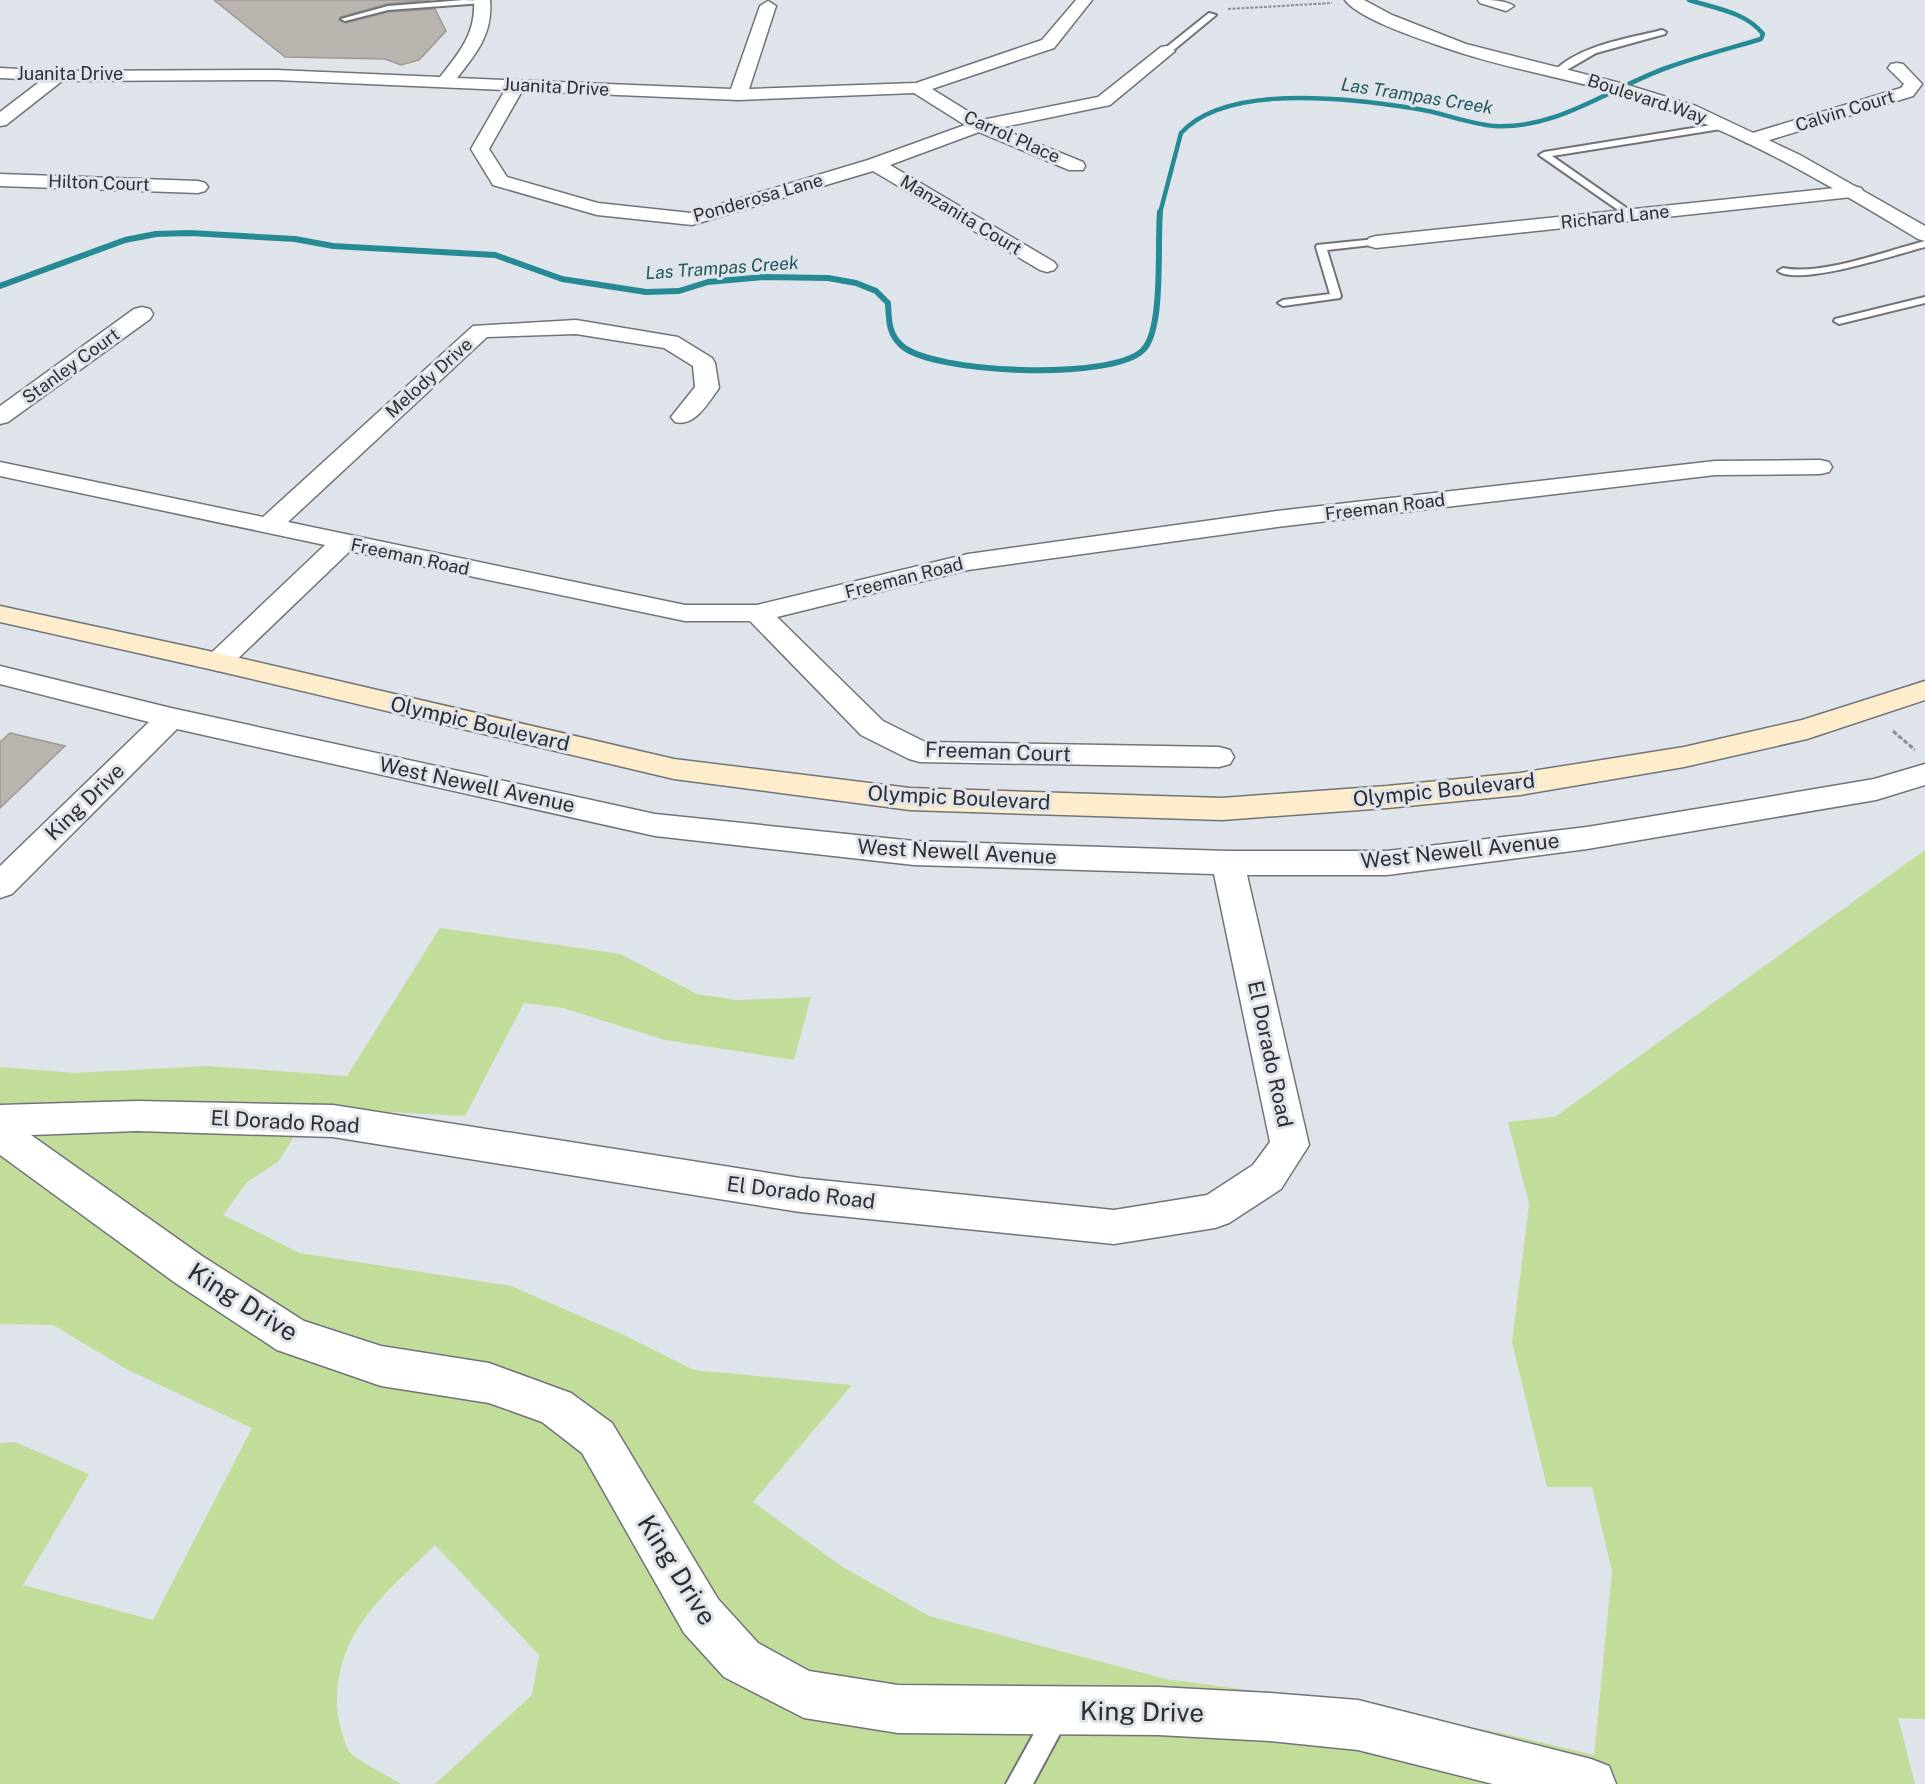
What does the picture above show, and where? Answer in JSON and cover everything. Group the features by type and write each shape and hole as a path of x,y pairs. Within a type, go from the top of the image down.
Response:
{"main road":[{"name":"Olympic Boulevard","path":"0,614 218,662 674,769 910,799 1222,808 1387,798 1520,784 1684,757 1807,729 1925,690"}],"street":[{"name":"Juanita Drive","path":"0,73 58,76 276,75 738,95 918,88 1048,45 1084,0"},
{"path":"1486,0 1506,6"},
{"path":"445,82 477,40 485,18 482,1"},
{"name":"Boulevard Way","path":"1355,1 1399,23 1457,46 1655,98 1724,126 1854,192 1925,236"},
{"path":"738,95 768,6"},
{"name":"Ponderosa Lane","path":"516,86 480,150 500,181 597,209 692,219 875,164 979,126 1104,101 1167,51"},
{"name":"Calvin Court","path":"1753,139 1908,92 1913,84 1897,68"},
{"path":"0,121 58,76"},
{"name":"Carrol Place","path":"918,88 979,126 1076,166"},
{"name":"Manzanita Court","path":"875,164 1047,266"},
{"name":"Hilton Court","path":"0,180 198,187"},
{"name":"Richard Lane","path":"1376,242 1854,192"},
{"name":"Stanley Court","path":"0,417 142,314"},
{"name":"Melody Drive","path":"268,526 481,332 576,327 670,342 704,363 707,388 683,417"},
{"name":"Freeman Road","path":"0,469 685,614 757,614 980,560 1277,519 1715,468 1820,467"},
{"path":"218,662 343,543"},
{"name":"Freeman Court","path":"757,614 872,728 920,752 1219,757"},
{"name":"West Newell Avenue","path":"0,675 171,718 655,825 914,853 1228,863 1387,863 1610,834 1865,791 1921,763"},
{"name":"King Drive","path":"0,885 171,718"},
{"name":"El Dorado Road","path":"0,1121 136,1116 333,1121 800,1195 1114,1227 1215,1211 1267,1177 1290,1145 1228,863"},
{"name":"King Drive","path":"0,1134 188,1269 292,1336 381,1366 489,1383 556,1407 597,1438 701,1616 741,1660 804,1694 898,1709 1158,1712 1270,1717 1358,1725 1591,1784"}],"lane":[{"path":"345,19 388,8 482,1"},
{"path":"1167,51 1212,15"},
{"path":"1557,72 1569,61 1662,32"},
{"path":"1631,216 1544,155 1724,126"},
{"path":"1282,303 1336,296 1321,247 1376,242"},
{"path":"1783,272 1797,274 1816,272 1925,244"},
{"path":"1839,321 1925,300"},
{"path":"1019,1784 1060,1711"}],"path":[{"path":"1212,15 1218,10 1355,1"},
{"path":"1893,731 1921,763"}],"green space":[{"path":"1925,850 1925,1719 1898,1718 1915,1784 435,1784 532,1695 539,1655 435,1545 366,1616 344,1657 339,1681 337,1708 348,1749 360,1760 401,1784 0,1784 0,1443 15,1442 89,1474 23,1585 153,1620 252,1428 128,1370 53,1325 0,1324 0,1067 74,1073 207,1066 347,1076 440,928 620,954 697,994 737,1000 811,997 794,1060 665,1040 563,1008 524,1003 465,1116 312,1108 278,1162 247,1182 223,1215 300,1253 511,1286 624,1335 694,1370 852,1385 753,1502 841,1566 929,1616 1166,1679 1352,1704 1502,1733 1594,1755 1612,1571 1592,1487 1547,1487 1512,1342 1529,1204 1508,1122 1555,1117"}],"building":[{"path":"214,0 431,0 387,4 340,17 339,20 346,23 388,12 435,9 446,31 419,60 401,65 385,59 285,57"},
{"path":"10,733 65,746 0,808 0,742"}],"waterway":[{"name":"Las Trampas Creek","path":"1160,213 1181,133 1202,117 1229,106 1260,100 1294,98 1362,101 1418,109 1485,125 1518,125 1562,114 1584,106 1647,75 1761,39 1763,34 1739,16 1689,0"},
{"name":"Las Trampas Creek","path":"0,286 125,240 156,234 190,233 295,239 333,246 495,255 562,279 646,292 679,291 708,282 764,277 828,278 856,283 876,291 888,303 890,326 894,336 901,345 919,355 983,368 1061,370 1125,360 1143,350 1150,340 1157,306 1160,212"}]}
